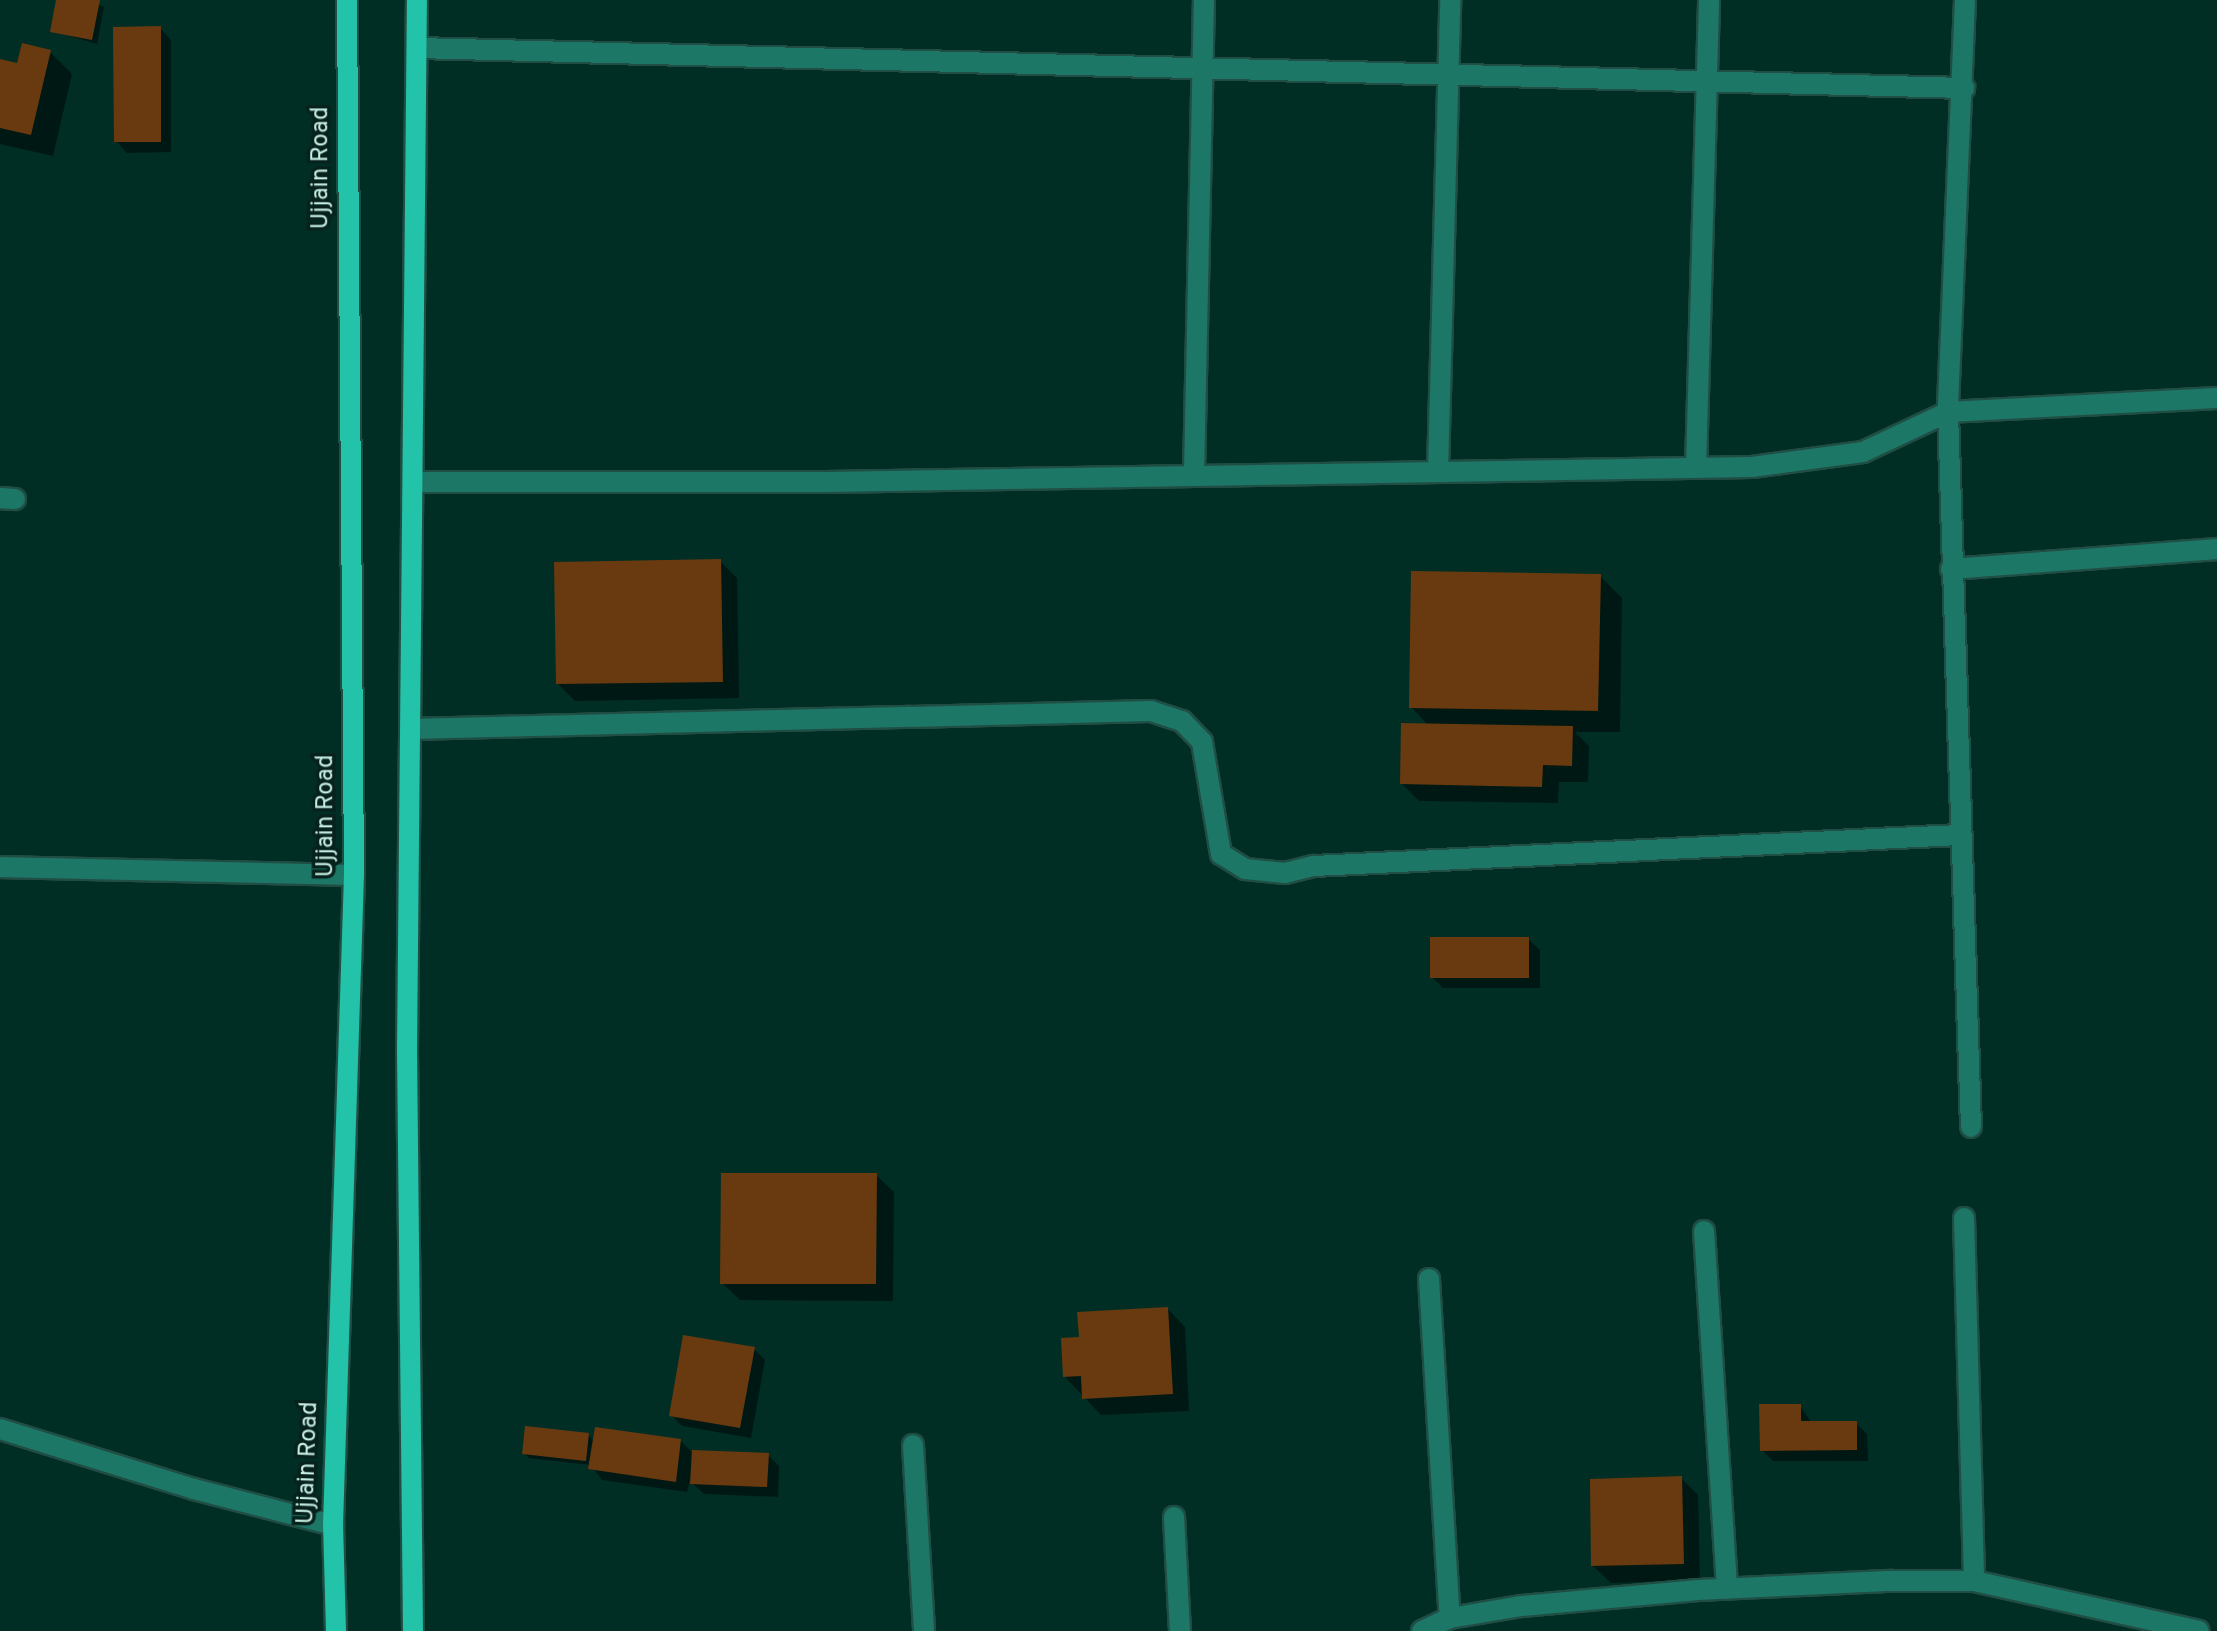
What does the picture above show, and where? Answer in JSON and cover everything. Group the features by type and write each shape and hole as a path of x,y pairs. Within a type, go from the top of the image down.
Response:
{"main road":[{"name":"Ujjain Road","path":"336,1631 333,1525 354,875 347,0"},
{"path":"413,1631 407,1143 416,482 417,0"}],"street":[{"path":"1194,475 1204,0"},
{"path":"1438,471 1450,0"},
{"path":"1696,468 1709,0"},
{"path":"1965,0 1964,88 1948,412 1971,1127"},
{"path":"417,48 1448,71 1964,88"},
{"path":"416,482 1752,467 1863,452 1948,412 2217,398"},
{"path":"1951,569 2217,549"},
{"path":"411,729 1151,711 1182,721 1202,742 1221,854 1245,869 1285,873 1314,866 1960,835"},
{"path":"0,867 354,875"},
{"path":"1964,1218 1974,1581"},
{"path":"1704,1231 1727,1588"},
{"path":"1429,1279 1450,1618"},
{"path":"0,1429 194,1489 333,1525"},
{"path":"913,1445 924,1631"},
{"path":"1174,1517 1180,1631"},
{"path":"1422,1631 1450,1618 1522,1606 1727,1588 1974,1581 2199,1631"}],"building":[{"path":"56,0 100,0 92,40 50,32"},
{"path":"161,26 161,142 114,142 113,27"},
{"path":"22,43 51,50 31,135 0,128 0,59 17,63"},
{"path":"721,559 723,682 556,684 554,562"},
{"path":"1411,571 1601,574 1598,711 1409,708"},
{"path":"1401,723 1573,726 1572,766 1543,765 1542,787 1400,784"},
{"path":"1430,937 1529,937 1529,978 1430,978"},
{"path":"721,1173 877,1173 876,1284 720,1284"},
{"path":"1168,1307 1173,1394 1082,1399 1081,1376 1063,1377 1061,1338 1079,1337 1077,1312"},
{"path":"683,1335 755,1347 740,1428 669,1416"},
{"path":"1759,1404 1801,1404 1801,1421 1857,1421 1857,1450 1760,1451"},
{"path":"525,1426 589,1433 586,1461 522,1454"},
{"path":"595,1427 681,1439 676,1482 588,1469"},
{"path":"692,1450 769,1453 767,1487 690,1484"},
{"path":"1682,1476 1684,1564 1591,1566 1590,1479"}]}
